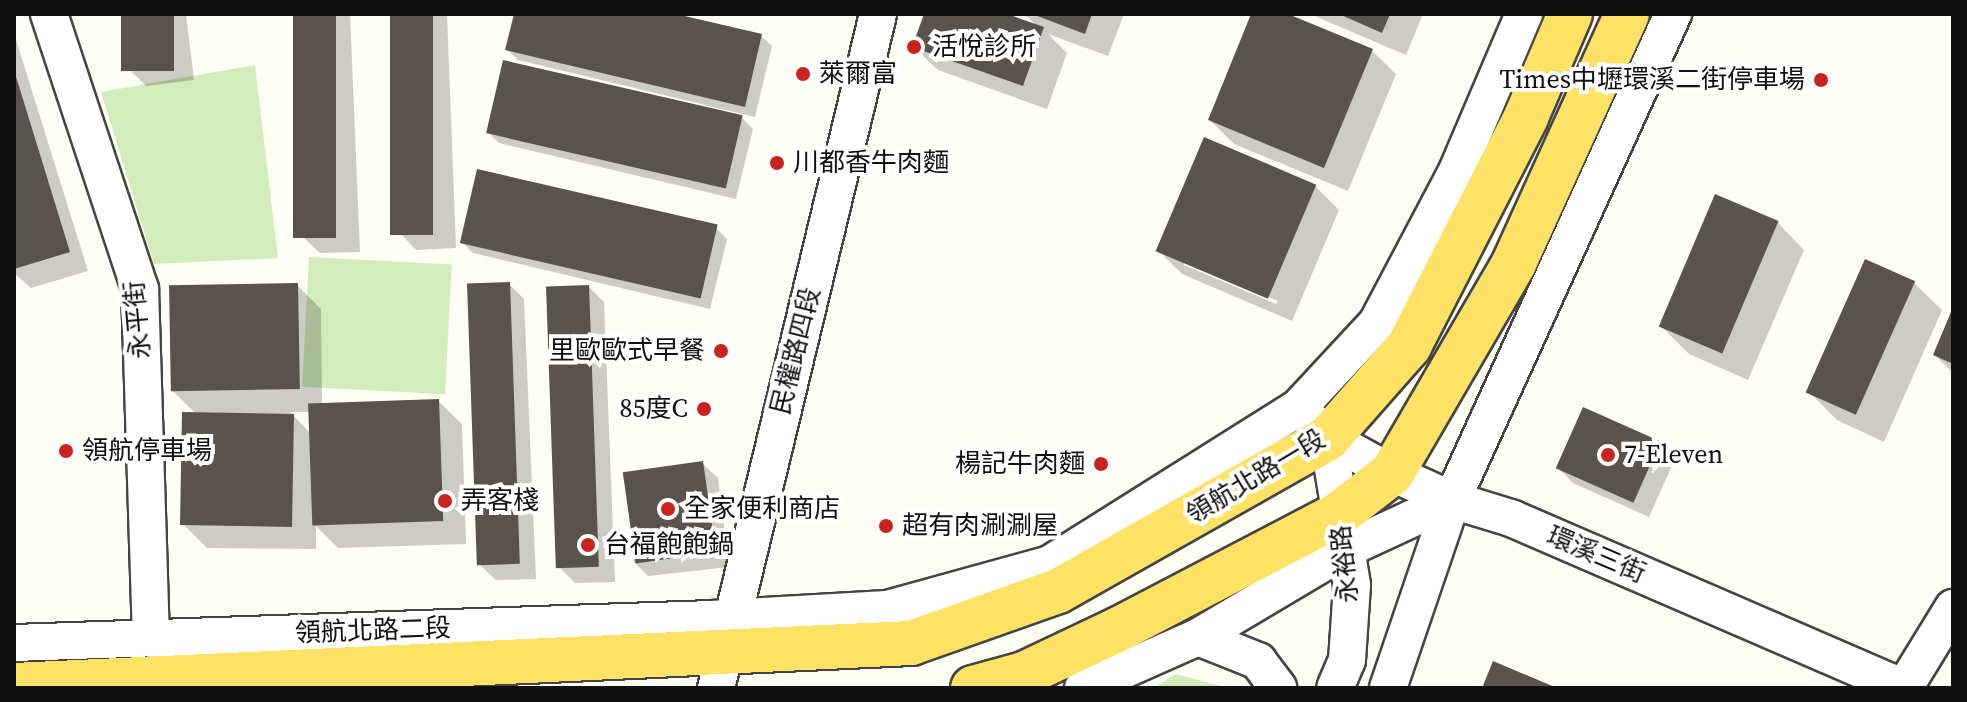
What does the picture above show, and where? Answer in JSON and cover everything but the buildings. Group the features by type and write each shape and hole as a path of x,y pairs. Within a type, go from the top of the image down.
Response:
{"main road":[{"name":"領航北路一段","path":"723,653 911,643 1044,596 1314,422 1409,346 1526,117 1570,14"},
{"path":"973,688 1038,668 1343,532 1392,473 1514,263 1627,14"},
{"name":"領航北路二段","path":"14,685 723,653"}],"street":[{"name":"永平街","path":"49,14 140,289 151,639"},
{"name":"民權路四段","path":"723,653 878,14"},
{"name":"領航北路一段","path":"1314,422 1377,323 1457,171 1524,14"},
{"path":"1388,688 1452,500 1673,14"},
{"name":"環溪三街","path":"1314,422 1392,473 1452,500 1511,518 1904,688"},
{"name":"永裕路","path":"1314,422 1343,532 1352,585 1347,660 1335,688"},
{"path":"1083,688 1198,637 1343,532 1452,500"},
{"path":"1904,688 1953,608"},
{"path":"1198,637 1258,661 1278,688"},
{"name":"領航北路二段","path":"14,643 151,639 723,653"}],"green space":[{"path":"255,65 278,258 154,264 101,92"},
{"path":"309,257 452,264 445,394 302,387"},
{"path":"1175,674 1221,686 1223,688 1154,688"}],"place":[{"name":"活悅診所","path":"914,47"},
{"name":"萊爾富","path":"803,74"},
{"name":"Times中壢環溪二街停車場","path":"1821,80"},
{"name":"川都香牛肉麵","path":"777,163"},
{"name":"里歐歐式早餐","path":"721,351"},
{"name":"85度C","path":"704,409"},
{"name":"領航停車場","path":"66,451"},
{"name":"7-Eleven","path":"1608,455"},
{"name":"楊記牛肉麵","path":"1101,464"},
{"name":"弄客棧","path":"445,501"},
{"name":"全家便利商店","path":"668,509"},
{"name":"超有肉涮涮屋","path":"886,526"},
{"name":"台福飽飽鍋","path":"588,545"}]}
